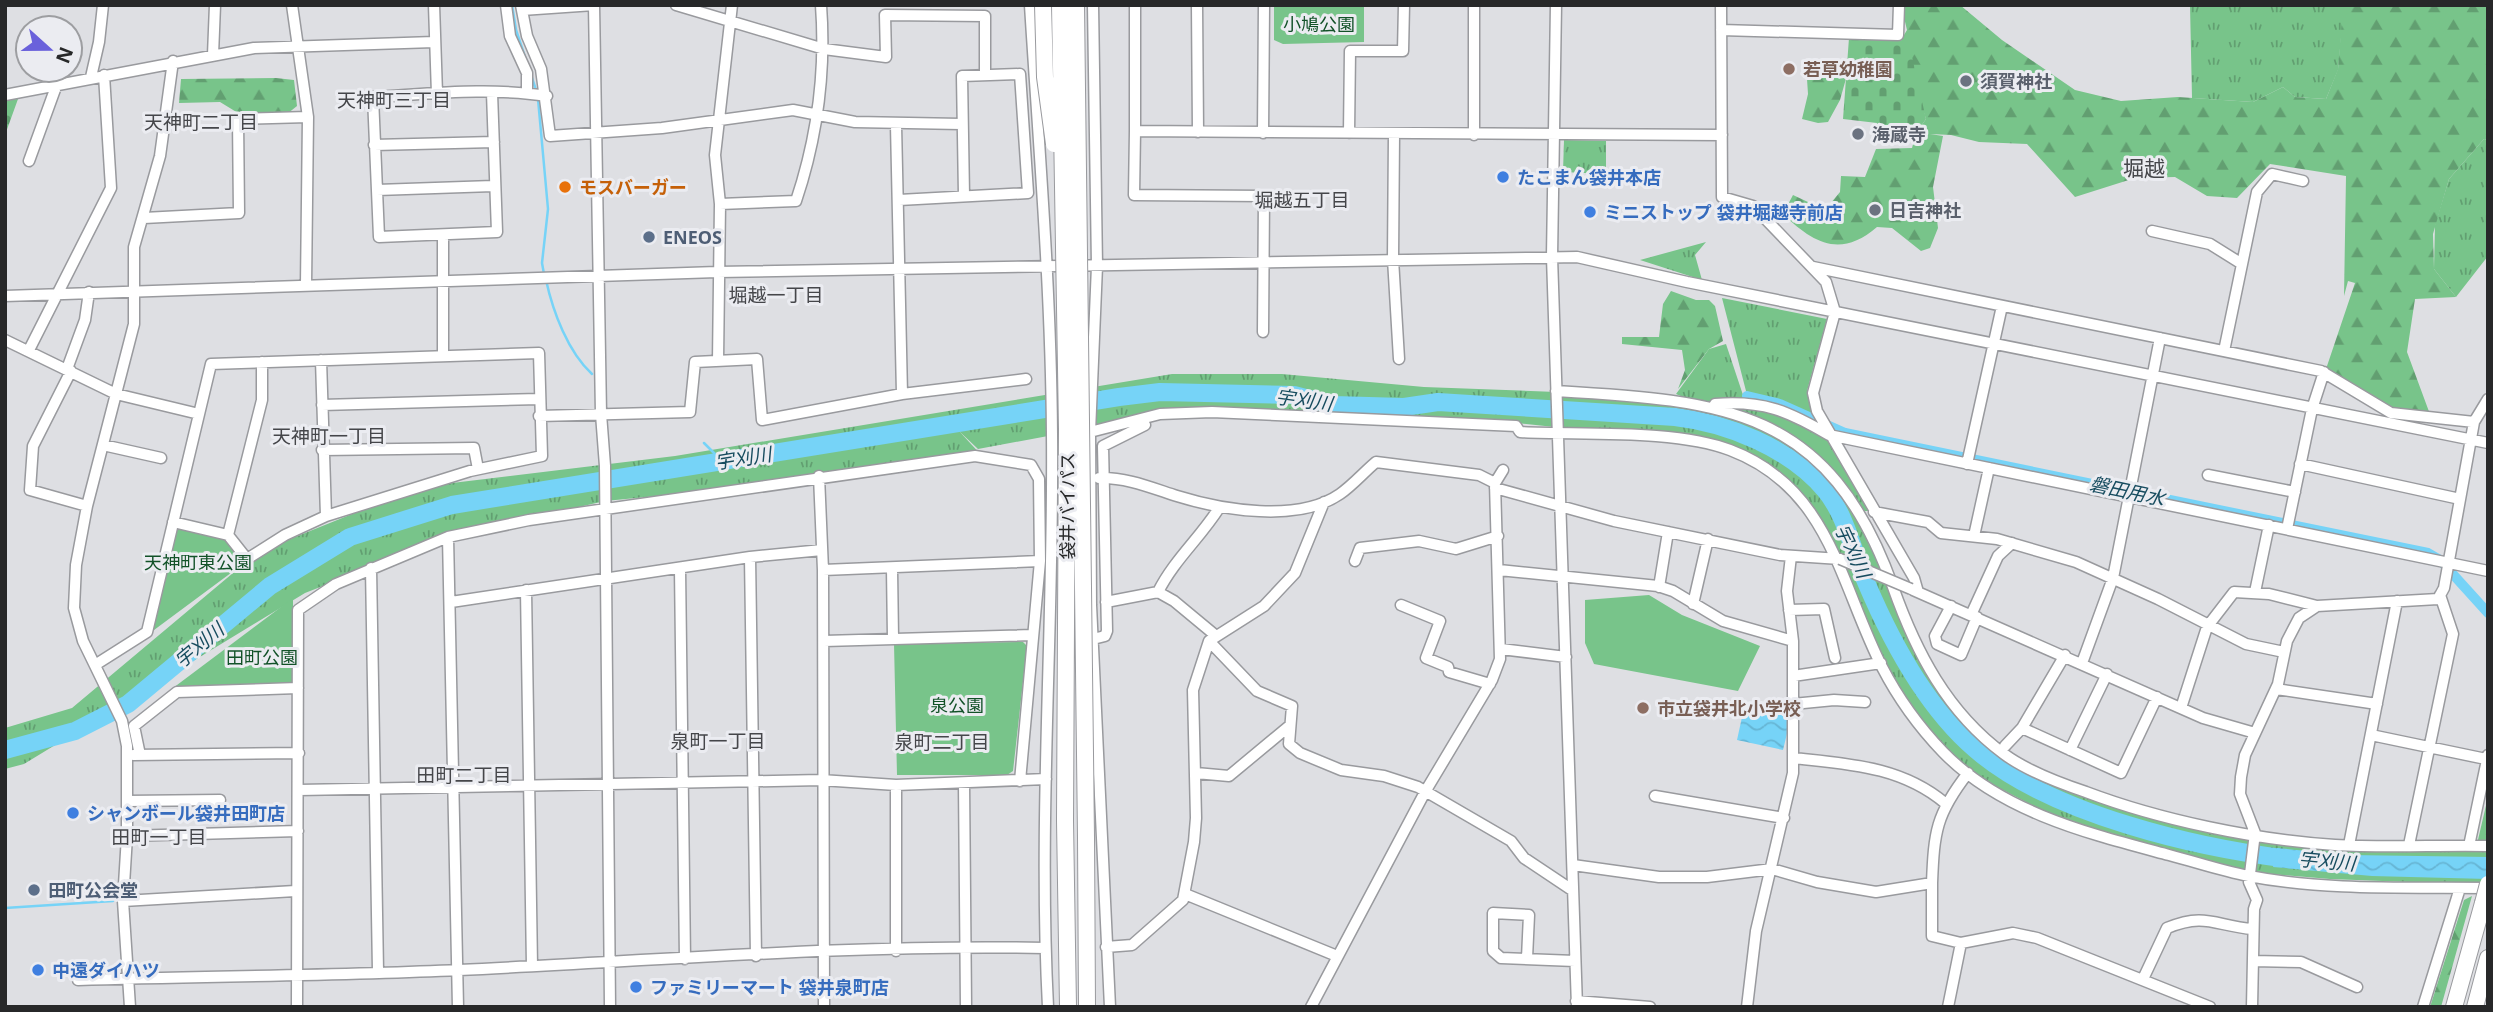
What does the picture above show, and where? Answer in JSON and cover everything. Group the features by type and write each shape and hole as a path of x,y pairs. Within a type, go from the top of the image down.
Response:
{"highway":[{"path":"1043,5 1045,77 1057,163 1059,236 1073,289"},
{"name":"袋井バイパス","path":"1060,5 1073,289 1087,885 1087,1007"},
{"name":"袋井バイパス","path":"1068,1007 1065,821 1076,5"},
{"path":"1073,289 1084,239 1087,5"},
{"path":"1062,1007 1065,821"},
{"path":"1087,885 1098,1007"},
{"path":"2454,1007 2486,892"},
{"path":"2474,1007 2488,958"}],"street":[{"path":"91,77 99,43 103,5"},
{"path":"213,55 215,5"},
{"path":"292,5 308,117 306,285"},
{"path":"434,5 437,94"},
{"path":"506,5 510,36 527,73 527,93"},
{"path":"610,1007 607,577 601,414 600,278 597,133 594,5 521,8 527,36 541,69 547,96 550,136 597,133 718,121 793,110 855,122 896,125 961,124"},
{"path":"676,5 824,49 886,57 885,15 957,10 985,16 985,74"},
{"path":"718,361 720,204 715,155 732,5"},
{"path":"720,204 796,201 813,145 824,49 821,5"},
{"path":"1030,5 1046,267 1052,433 1046,774 1045,948 1048,1007"},
{"path":"1093,5 1097,266 1090,432 1093,639 1110,1007"},
{"path":"1135,5 1134,195 1264,196 1263,332"},
{"path":"1197,5 1198,132"},
{"path":"1263,133 1264,5"},
{"path":"1349,134 1350,51 1403,51 1404,5"},
{"path":"1474,5 1474,135"},
{"path":"1556,5 1552,257 1576,1004 1650,1007"},
{"path":"1721,5 1721,197 1753,206 1826,282 1835,312 1813,393 1829,435 1914,578 1914,591"},
{"path":"1721,30 1898,35 1899,5"},
{"path":"84,78 254,48 434,42"},
{"path":"130,1007 123,901 127,836 127,751 122,721 83,641 74,608 76,565 87,506 134,324 134,247 160,156 173,61"},
{"path":"899,200 1028,193 1020,74 962,76 964,196"},
{"path":"29,350 111,188 104,75"},
{"path":"5,94 57,84"},
{"path":"29,161 57,84"},
{"path":"492,93 498,232 379,237 373,97 492,93 547,96"},
{"path":"144,218 239,213 238,119 308,117"},
{"path":"896,125 902,394"},
{"path":"1135,131 1556,136 1722,135"},
{"path":"1394,134 1394,259 1399,359"},
{"path":"374,145 494,142"},
{"path":"2224,351 2257,192 2273,174 2304,181"},
{"path":"377,190 494,186"},
{"path":"2152,231 2210,244 2242,264"},
{"path":"443,236 443,356"},
{"path":"5,296 306,285 442,284 718,272 1577,257 2152,377 2488,443"},
{"path":"1813,267 2324,372 2391,413 2474,422"},
{"path":"87,506 30,490 33,446 69,370 85,320 89,292"},
{"path":"1967,464 2002,306"},
{"path":"2082,663 2113,578 2160,338"},
{"path":"5,340 116,394 199,414"},
{"path":"95,665 147,632 173,522 211,364 539,353 542,456 478,470 326,516 285,535 247,559 228,535 173,522"},
{"path":"539,416 690,412 695,362 757,359 762,420 902,394 1026,379"},
{"path":"321,360 326,516"},
{"path":"228,535 262,400 262,362"},
{"path":"2287,529 2312,409 2324,372"},
{"path":"1556,393 1644,396 1705,405 1756,421 1798,445 1832,477 1857,511 1877,548 1921,657 1959,712 2006,756 2108,800 2219,829 2293,841 2349,845 2488,846"},
{"path":"321,405 539,399"},
{"path":"2181,708 2207,626 2234,592 2255,592 2317,607 2438,599 2448,562 2474,422 2488,399"},
{"path":"1705,405 1755,402 1789,413 1829,435 2488,571"},
{"path":"1090,432 1160,414 1212,412 1516,426 1520,432 1631,436 1700,442 1729,450 1788,484 1825,531 1881,663 1913,717 1945,754 1968,773 2017,804 2052,820 2249,874 2358,887 2460,888 2486,892"},
{"path":"1093,639 1105,636 1107,631 1103,446 1157,421 1160,414"},
{"path":"103,445 161,458"},
{"path":"322,450 474,449 478,470"},
{"path":"297,1007 295,891 299,790 298,610 336,584 448,537 529,520 975,456 1031,464 1039,479 1040,561 1020,781"},
{"path":"1102,478 1116,477 1219,508 1283,510 1324,502 1339,494 1376,462 1479,475 1495,486 1614,521 1791,556 1837,558 2065,655 2203,718 2255,733"},
{"path":"2301,464 2460,499"},
{"path":"1974,536 1989,468"},
{"path":"1311,1007 1425,792 1490,684 1502,649 1495,486 1503,470"},
{"path":"2208,475 2295,492"},
{"path":"819,477 824,641 821,780 824,1007"},
{"path":"1106,947 1132,944 1164,919 1185,894 1194,842 1196,773 1193,690 1212,638 1264,606 1295,573 1324,502"},
{"path":"1158,593 1178,558 1208,525 1219,508"},
{"path":"1857,511 1928,522 1941,533 2012,543 2076,562 2246,644 2284,652"},
{"path":"2255,592 2269,526"},
{"path":"1659,587 1668,532"},
{"path":"448,537 458,1007"},
{"path":"1355,561 1360,548 1419,541 1456,549 1498,537"},
{"path":"1693,604 1708,539"},
{"path":"1951,606 1935,636 1937,644 1961,655 1998,556 2012,543"},
{"path":"450,601 750,557 822,550"},
{"path":"1747,1007 1756,931 1784,818 1794,758 1793,640 1787,591 1791,556"},
{"path":"750,557 756,956"},
{"path":"823,569 892,569 1040,561"},
{"path":"371,568 379,971"},
{"path":"680,569 685,959"},
{"path":"892,569 893,638"},
{"path":"1499,570 1563,579 1659,587 1723,621 1793,640"},
{"path":"526,590 532,965"},
{"path":"1106,602 1158,593 1174,601 1212,638 1258,691 1292,706 1289,744 1300,752 1341,770 1392,778 1465,811 1511,841 1524,858 1572,890"},
{"path":"2409,845 2453,634 2440,595"},
{"path":"2349,845 2397,601"},
{"path":"1401,605 1440,621 1426,658 1448,667 1449,672 1490,684"},
{"path":"2252,1007 2253,929 2257,900 2249,874 2255,835 2240,794 2245,755 2276,689 2284,652 2299,618 2317,607"},
{"path":"1789,610 1824,609 1835,658"},
{"path":"824,641 1032,635"},
{"path":"1502,649 1566,657"},
{"path":"2005,746 2022,728 2065,655"},
{"path":"1793,676 1881,663"},
{"path":"2070,750 2107,674"},
{"path":"140,755 134,726 177,692 298,688"},
{"path":"2276,689 2377,704"},
{"path":"2022,728 2120,773 2157,697"},
{"path":"1793,704 1834,700 1866,702"},
{"path":"1196,773 1229,776 1289,727"},
{"path":"2371,735 2487,757 2469,846"},
{"path":"127,751 140,755 299,753"},
{"path":"1794,758 1865,765 1909,779 1945,803"},
{"path":"1091,786 1100,772"},
{"path":"1968,773 1945,803 1933,845 1933,936 1961,943 2013,933 2038,938 2210,1007"},
{"path":"299,790 684,785 821,780 896,785 1020,781 1046,774"},
{"path":"1046,774 1060,785"},
{"path":"964,783 966,1007"},
{"path":"896,785 896,951"},
{"path":"1655,796 1784,818"},
{"path":"127,801 220,800"},
{"path":"127,836 298,831"},
{"path":"1573,865 1659,877 1707,877 1772,869 1817,882 1876,892 1931,883"},
{"path":"2423,1007 2460,888"},
{"path":"123,901 295,891"},
{"path":"1185,894 1337,956"},
{"path":"1527,958 1529,915 1493,913 1493,951 1501,958 1575,961"},
{"path":"2143,979 2167,928 2188,919 2207,919 2253,929"},
{"path":"1948,1007 1961,943"},
{"path":"78,980 456,970 610,960 896,951 964,946 1045,948"},
{"path":"2253,961 2301,962 2319,973 2357,987"}],"green space":[{"name":"小鳩公園","path":"1274,5 1364,5 1364,42 1283,44 1274,40"},
{"path":"1901,5 1960,5 2002,40 2075,90 2121,101 2178,97 2253,102 2283,87 2295,97 2326,99 2338,69 2343,5 2488,5 2488,140 2484,139 2449,179 2433,234 2434,269 2456,297 2415,299 2407,352 2431,417 2400,414 2326,369 2355,283 2348,281 2344,296 2346,176 2270,164 2237,198 2207,196 2175,177 2135,178 2075,197 2027,144 1979,142 1951,135 1930,134 1943,136 1933,187 1938,228 1930,248 1921,251 1892,228 1877,227 1864,237 1840,244 1817,239 1794,224 1783,214 1793,195 1825,210 1840,192 1841,176 1865,177 1876,149 1912,148 1916,133 1926,119 1901,40 1907,30"},
{"path":"2190,5 2344,5 2338,70 2326,99 2295,97 2283,87 2253,102 2192,98"},
{"path":"1849,38 1901,40 1910,48 1926,119 1916,133 1877,131 1877,123 1843,119"},
{"path":"1821,59 1847,75 1840,100 1828,122 1818,123 1802,119 1808,94 1807,79"},
{"path":"181,79 294,80 297,106 287,114 238,113 220,102 179,103"},
{"path":"18,99 5,135 5,100"},
{"path":"2484,139 2488,140 2488,256 2456,297 2434,269 2435,225 2449,179"},
{"path":"1564,140 1606,141 1606,174 1563,172"},
{"path":"1706,242 1695,255 1702,280 1640,260"},
{"path":"1671,291 1696,300 1709,300 1715,306 1723,341 1709,349 1678,389 1685,370 1682,350 1622,344 1622,337 1659,337 1663,304"},
{"path":"1722,298 1827,319 1807,391 1814,415 1746,391"},
{"path":"1726,344 1744,398 1702,404 1749,402 1829,435 1870,511 1857,511 1869,545 1959,714 2003,754 2091,795 2281,843 2488,849 2488,885 2330,879 2259,873 2213,865 2070,825 1965,770 1930,737 1897,691 1825,531 1767,467 1722,445 1516,423 1153,412 1096,427 978,449 959,431 983,457 751,487 605,501 448,537 305,593 24,764 5,769 5,728 72,708 258,552 419,487 675,456 1172,374 1282,374 1424,387 1635,395 1699,404 1676,394 1709,349"},
{"name":"天神町東公園","path":"179,529 226,539 243,564 150,633 174,531"},
{"path":"1649,595 1682,615 1760,646 1738,691 1594,664 1585,643 1585,600"},
{"name":"田町公園","path":"293,598 291,686 173,688"},
{"name":"泉公園","path":"1023,642 1027,646 1013,771 1007,775 897,775 894,644"},
{"path":"2488,797 2488,844 2477,844"},
{"path":"2472,896 2441,1007 2430,1007 2464,900"}],"water":[{"path":"1744,708 1791,717 1783,750 1737,740"},
{"path":"2277,848 2349,855 2488,857 2488,879 2372,876 2273,867"}],"waterway":[{"path":"512,5 516,30 537,93"},
{"path":"538,99 548,209 542,263 544,274"},
{"path":"546,280 563,331 576,355 592,374"},
{"name":"宇刈川","path":"5,750 75,731 128,704 270,586 350,537 452,505 1119,397 1160,392 1294,395 1333,405 1404,407 1438,402 1675,417 1715,425 1756,440 1794,462 1825,490 1844,522 1861,570 1899,650 1941,713 1975,749 2007,772 2044,793 2128,825 2217,847 2298,860"},
{"name":"磐田用水","path":"1747,396 1780,404 1845,433 2428,553 2440,560 2488,613"},
{"path":"704,443 723,462"},
{"path":"5,908 113,901"}],"place":[{"name":"若草幼稚園","path":"1789,69"},
{"name":"須賀神社","path":"1966,81"},
{"name":"海蔵寺","path":"1858,134"},
{"name":"たこまん袋井本店","path":"1503,177"},
{"name":"モスバーガー","path":"565,187"},
{"name":"日吉神社","path":"1875,210"},
{"name":"ミニストップ 袋井堀越寺前店","path":"1590,212"},
{"name":"ENEOS","path":"649,237"},
{"name":"市立袋井北小学校","path":"1643,708"},
{"name":"シャンボール袋井田町店","path":"73,813"},
{"name":"田町公会堂","path":"34,890"},
{"name":"中遠ダイハツ","path":"38,970"},
{"name":"ファミリーマート 袋井泉町店","path":"636,987"}],"district":[{"name":"天神町三丁目","path":"394,100"},
{"name":"天神町二丁目","path":"201,122"},
{"name":"堀越","path":"2144,168"},
{"name":"堀越五丁目","path":"1302,200"},
{"name":"堀越一丁目","path":"776,295"},
{"name":"天神町一丁目","path":"329,436"},
{"name":"泉町一丁目","path":"718,741"},
{"name":"泉町二丁目","path":"942,742"},
{"name":"田町二丁目","path":"464,775"},
{"name":"田町一丁目","path":"159,837"}]}
